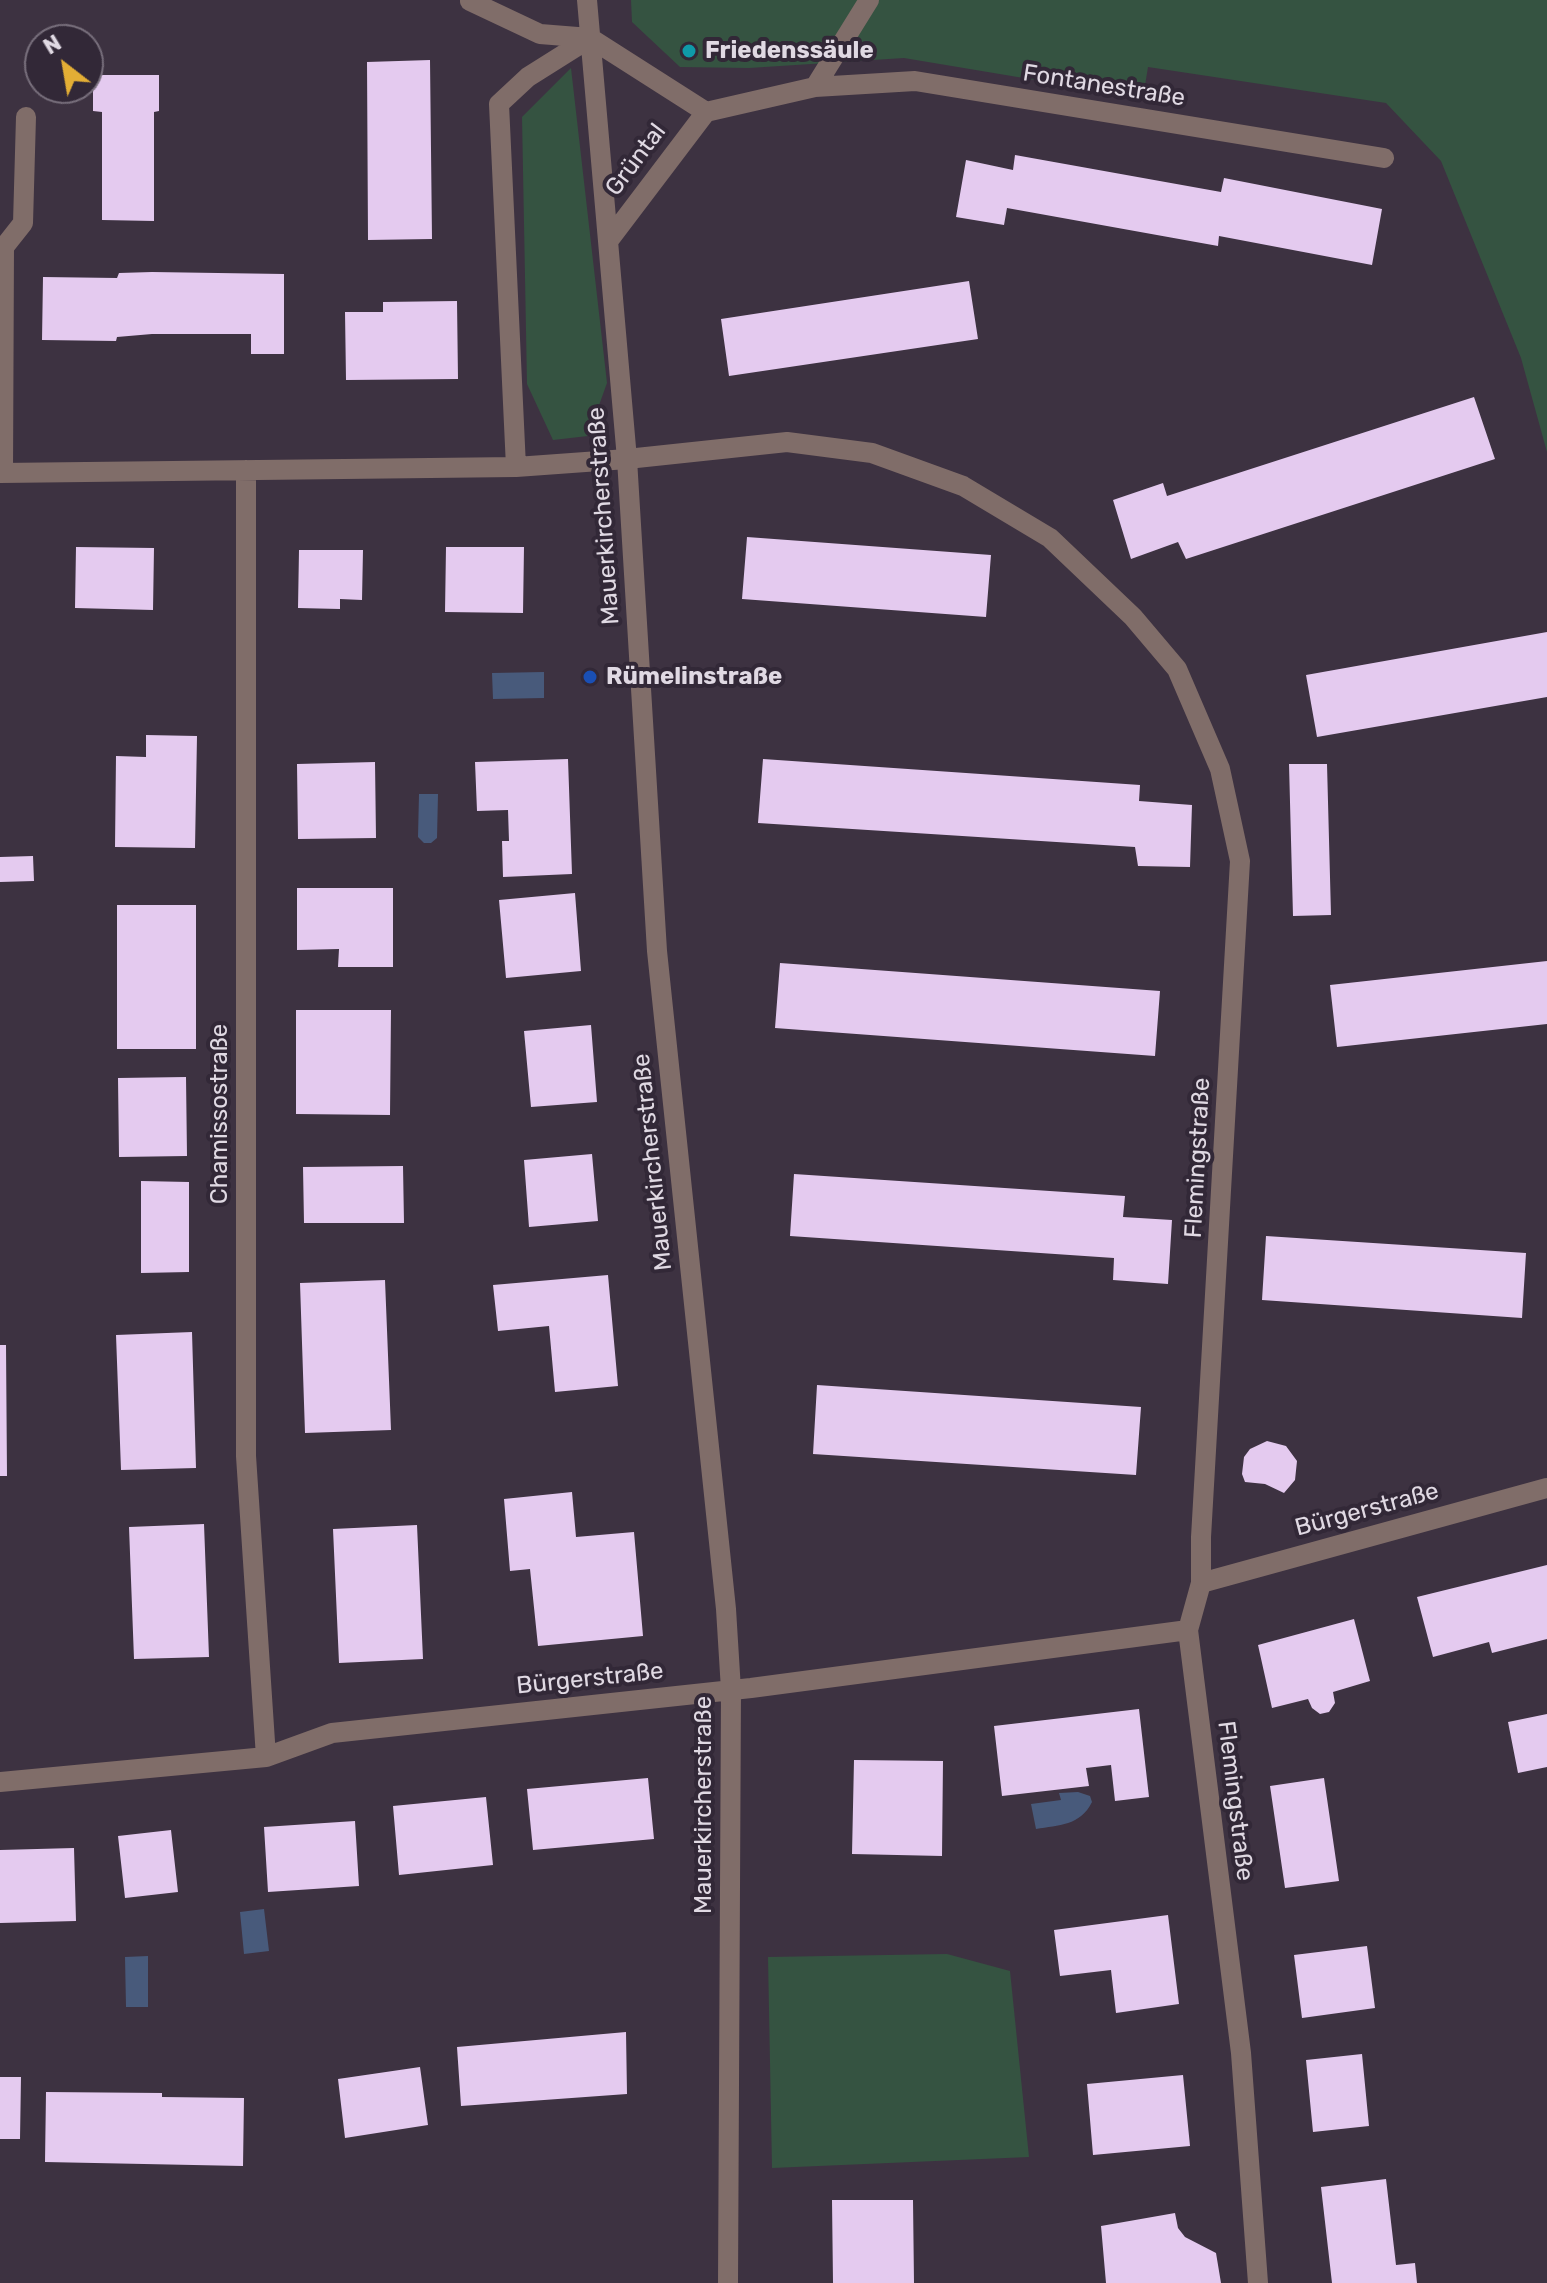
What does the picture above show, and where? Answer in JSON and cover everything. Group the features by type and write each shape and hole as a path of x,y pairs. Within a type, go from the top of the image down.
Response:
{"street":[{"name":"Mauerkircherstraße","path":"587,0 627,459 657,951 726,1609 731,1690 728,2283"},
{"path":"706,112 815,87 869,0"},
{"path":"470,1 540,34 590,38"},
{"path":"516,467 499,104 528,77 590,38"},
{"name":"Grüntal","path":"590,38 706,112 609,240"},
{"name":"Fontanestraße","path":"815,87 915,81 1384,158"},
{"path":"26,117 23,223 4,247 2,473 516,467 627,459"},
{"name":"Flemingstraße","path":"627,459 787,442 872,453 963,486 1050,538 1133,617 1177,669 1220,769 1240,861 1201,1537 1201,1583 1188,1630 1241,2053 1258,2283"},
{"name":"Chamissostraße","path":"246,470 246,1456 266,1757"},
{"name":"Bürgerstraße","path":"1201,1583 1547,1488"},
{"name":"Bürgerstraße","path":"0,1782 266,1757 332,1733 731,1690 1188,1630"}],"green space":[{"path":"631,0 1547,0 1547,452 1521,358 1441,161 1386,103 1148,67 1143,98 904,58 749,68 680,67 632,22"},
{"path":"571,68 607,383 588,436 553,440 527,384 522,117"},
{"path":"947,1954 1010,1971 1029,2157 772,2168 768,1957"}],"water":[{"path":"544,672 544,698 493,699 492,673"},
{"path":"419,794 438,794 437,838 431,843 424,843 418,837"},
{"path":"1078,1792 1090,1796 1092,1802 1075,1820 1036,1829 1031,1804 1061,1800 1059,1793"},
{"path":"264,1909 269,1951 244,1954 240,1912"},
{"path":"148,1956 148,2007 126,2007 125,1957"}],"building":[{"path":"430,60 432,239 368,240 367,62"},
{"path":"104,75 159,75 159,111 154,112 154,221 102,220 102,112 93,111 93,104 104,104"},
{"path":"1015,155 1221,192 1224,178 1382,209 1372,265 1219,236 1218,246 1007,208 1004,225 956,217 966,160 1013,170"},
{"path":"119,273 284,274 284,354 251,354 251,334 152,334 117,337 116,341 42,340 43,277 117,278"},
{"path":"969,281 978,339 729,376 721,319"},
{"path":"457,301 458,379 346,380 345,312 383,312 383,302"},
{"path":"1474,397 1495,459 1186,559 1178,542 1131,559 1113,500 1163,483 1167,496"},
{"path":"747,537 991,555 986,617 742,599"},
{"path":"76,547 154,548 153,610 75,608"},
{"path":"446,547 524,547 523,613 445,612"},
{"path":"299,550 363,550 362,600 340,599 340,609 298,608"},
{"path":"1547,632 1547,697 1317,737 1306,675"},
{"path":"146,735 197,736 195,848 115,847 116,756 146,757"},
{"path":"568,759 572,874 503,877 502,841 509,841 508,810 477,811 475,762"},
{"path":"763,759 1140,785 1139,801 1192,805 1190,867 1138,866 1135,847 758,823"},
{"path":"375,762 376,838 298,839 297,764"},
{"path":"1289,764 1327,764 1331,915 1293,916"},
{"path":"33,856 34,881 0,882 0,857"},
{"path":"297,888 393,888 393,967 338,967 339,949 297,950"},
{"path":"575,893 581,971 506,978 499,900"},
{"path":"117,905 196,905 196,1049 117,1049"},
{"path":"1547,961 1547,1024 1337,1047 1330,985"},
{"path":"780,963 1160,991 1155,1056 775,1028"},
{"path":"296,1010 391,1010 390,1115 296,1114"},
{"path":"591,1025 597,1102 531,1107 524,1031"},
{"path":"186,1077 187,1156 119,1157 118,1078"},
{"path":"592,1154 598,1221 529,1227 524,1160"},
{"path":"403,1166 404,1223 304,1223 303,1167"},
{"path":"794,1174 1125,1196 1123,1217 1172,1220 1168,1284 1113,1280 1114,1258 790,1236"},
{"path":"141,1181 189,1182 189,1272 141,1273"},
{"path":"1266,1236 1526,1253 1522,1318 1262,1300"},
{"path":"608,1275 618,1386 555,1392 549,1326 498,1331 493,1285"},
{"path":"385,1280 391,1430 305,1433 300,1283"},
{"path":"192,1332 196,1468 121,1470 116,1335"},
{"path":"0,1345 6,1345 7,1476 0,1476"},
{"path":"817,1385 1141,1407 1136,1475 813,1454"},
{"path":"1267,1441 1286,1446 1297,1461 1295,1480 1284,1493 1265,1484 1245,1482 1242,1474 1244,1457 1250,1449"},
{"path":"572,1492 576,1537 634,1532 643,1636 538,1646 530,1569 510,1571 504,1499"},
{"path":"204,1524 209,1657 134,1659 129,1527"},
{"path":"417,1525 423,1659 339,1663 333,1529"},
{"path":"1547,1565 1547,1639 1492,1653 1489,1642 1433,1657 1417,1597"},
{"path":"1354,1619 1370,1681 1333,1692 1335,1703 1329,1712 1320,1714 1312,1708 1308,1699 1272,1708 1258,1645"},
{"path":"1139,1709 1149,1797 1115,1801 1111,1765 1086,1768 1089,1786 1002,1796 994,1726"},
{"path":"1547,1714 1547,1767 1518,1773 1508,1722"},
{"path":"854,1760 943,1761 942,1856 852,1854"},
{"path":"648,1778 654,1839 533,1850 527,1789"},
{"path":"1324,1778 1339,1881 1285,1888 1270,1786"},
{"path":"486,1797 493,1865 399,1875 393,1806"},
{"path":"355,1821 359,1886 268,1892 264,1827"},
{"path":"171,1830 178,1892 125,1898 118,1836"},
{"path":"74,1848 76,1921 0,1923 0,1850"},
{"path":"1168,1915 1179,2004 1116,2013 1111,1970 1060,1976 1054,1930"},
{"path":"1367,1946 1375,2008 1302,2018 1294,1955"},
{"path":"626,2032 627,2094 461,2106 457,2047"},
{"path":"1362,2054 1369,2126 1313,2132 1306,2060"},
{"path":"420,2067 428,2125 345,2138 338,2079"},
{"path":"1183,2075 1190,2146 1093,2155 1087,2084"},
{"path":"0,2077 21,2077 20,2139 0,2139"},
{"path":"46,2092 162,2093 162,2097 244,2098 243,2166 45,2162"},
{"path":"1386,2179 1396,2265 1415,2263 1417,2283 1332,2283 1321,2187"},
{"path":"832,2200 913,2200 914,2283 833,2283"},
{"path":"1175,2213 1178,2228 1185,2237 1216,2253 1221,2283 1106,2283 1101,2226"}],"place":[{"name":"Friedenssäule","path":"689,51"},
{"name":"Rümelinstraße","path":"590,677"}]}
